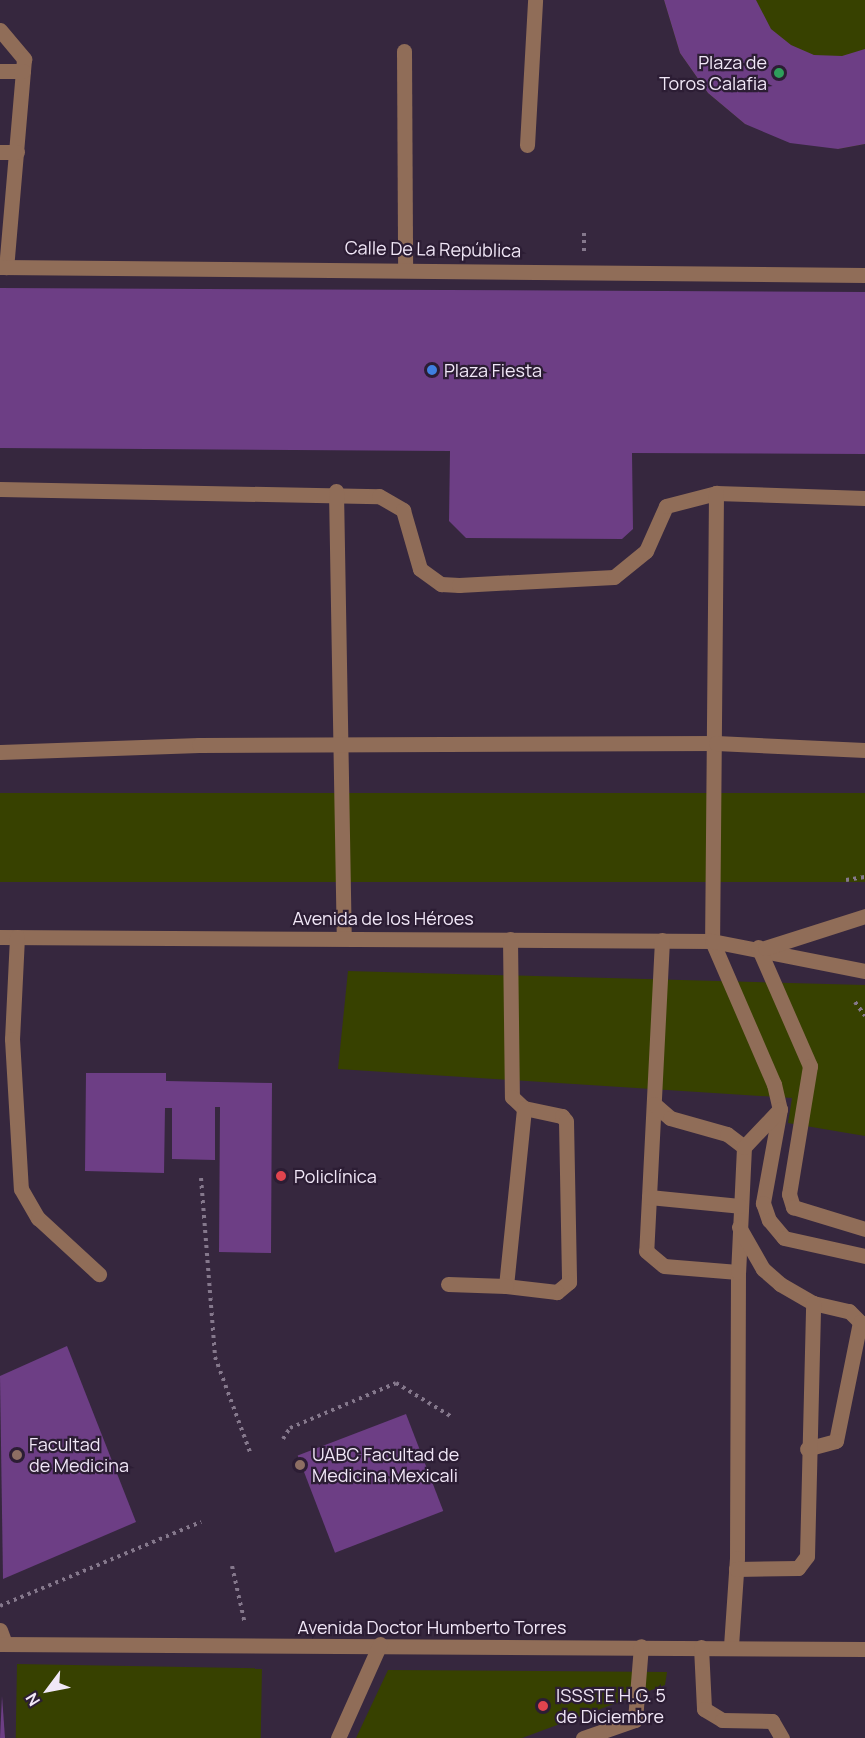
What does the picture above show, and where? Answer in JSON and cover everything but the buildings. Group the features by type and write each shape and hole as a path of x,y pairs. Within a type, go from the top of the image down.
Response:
{"street":[{"path":"527,145 535,0"},
{"path":"0,30 20,48 23,71 17,152 3,267"},
{"path":"404,51 405,267"},
{"path":"0,71 23,71"},
{"path":"0,152 17,152"},
{"name":"Calle De La República","path":"3,267 405,267 865,275"},
{"path":"0,489 200,496 336,491 379,496 403,510 420,568 441,584 459,585 614,578 646,551 666,506 716,493 865,498"},
{"path":"336,491 344,937"},
{"path":"716,493 716,743 712,941 774,1084 780,1109 763,1203 769,1220 784,1238 865,1256"},
{"path":"0,752 716,743 865,750"},
{"name":"Avenida de los Héroes","path":"762,948 865,916"},
{"name":"Avenida de los Héroes","path":"0,937 344,937 712,941 762,948 865,971"},
{"path":"17,937 12,1040 21,1189 38,1218 99,1274"},
{"path":"448,1284 506,1286 557,1292 569,1282 566,1121 562,1116 524,1108 511,1091 510,939"},
{"path":"662,940 645,1251 652,1259 664,1266 738,1272"},
{"path":"762,948 810,1066 789,1194 793,1207 865,1229"},
{"path":"654,1104 670,1118 727,1134 744,1147"},
{"path":"506,1286 524,1108"},
{"path":"731,1647 736,1569 738,1272 744,1147 780,1109"},
{"path":"649,1197 740,1206"},
{"path":"739,1227 763,1269 813,1303 849,1311 860,1322 836,1441 807,1449"},
{"path":"736,1569 785,1570 803,1563 813,1303"},
{"name":"Avenida Doctor Humberto Torres","path":"2,1639 250,1648 380,1644 865,1649"},
{"path":"338,1738 380,1644"},
{"path":"583,1738 635,1720 641,1646"},
{"path":"700,1647 704,1709 722,1720 772,1721 782,1738"}],"path":[{"path":"846,880 865,877"},
{"path":"855,1002 865,1016"},
{"path":"201,1178 215,1358 250,1452"},
{"path":"283,1439 290,1428 396,1383 452,1417"},
{"path":"0,1606 201,1522"},
{"path":"232,1566 250,1648"}],"green space":[{"name":"Plaza de Toros Calafia","path":"664,0 865,0 865,144 838,149 745,124 708,93 680,53"},
{"path":"0,793 865,793 865,882 0,882"},
{"path":"348,971 865,985 865,1136 788,1123 792,1098 338,1069"},
{"path":"17,1664 262,1668 261,1738 16,1738"},
{"path":"388,1670 667,1672 665,1685 522,1738 356,1738"}],"place":[{"name":"Plaza de Toros Calafia","path":"779,73"},
{"name":"Plaza Fiesta","path":"432,370"},
{"name":"Policlínica","path":"281,1176"},
{"name":"Facultad de Medicina","path":"17,1455"},
{"name":"UABC Facultad de Medicina Mexicali","path":"300,1465"},
{"name":"ISSSTE H.G. 5 de Diciembre","path":"543,1706"}]}
